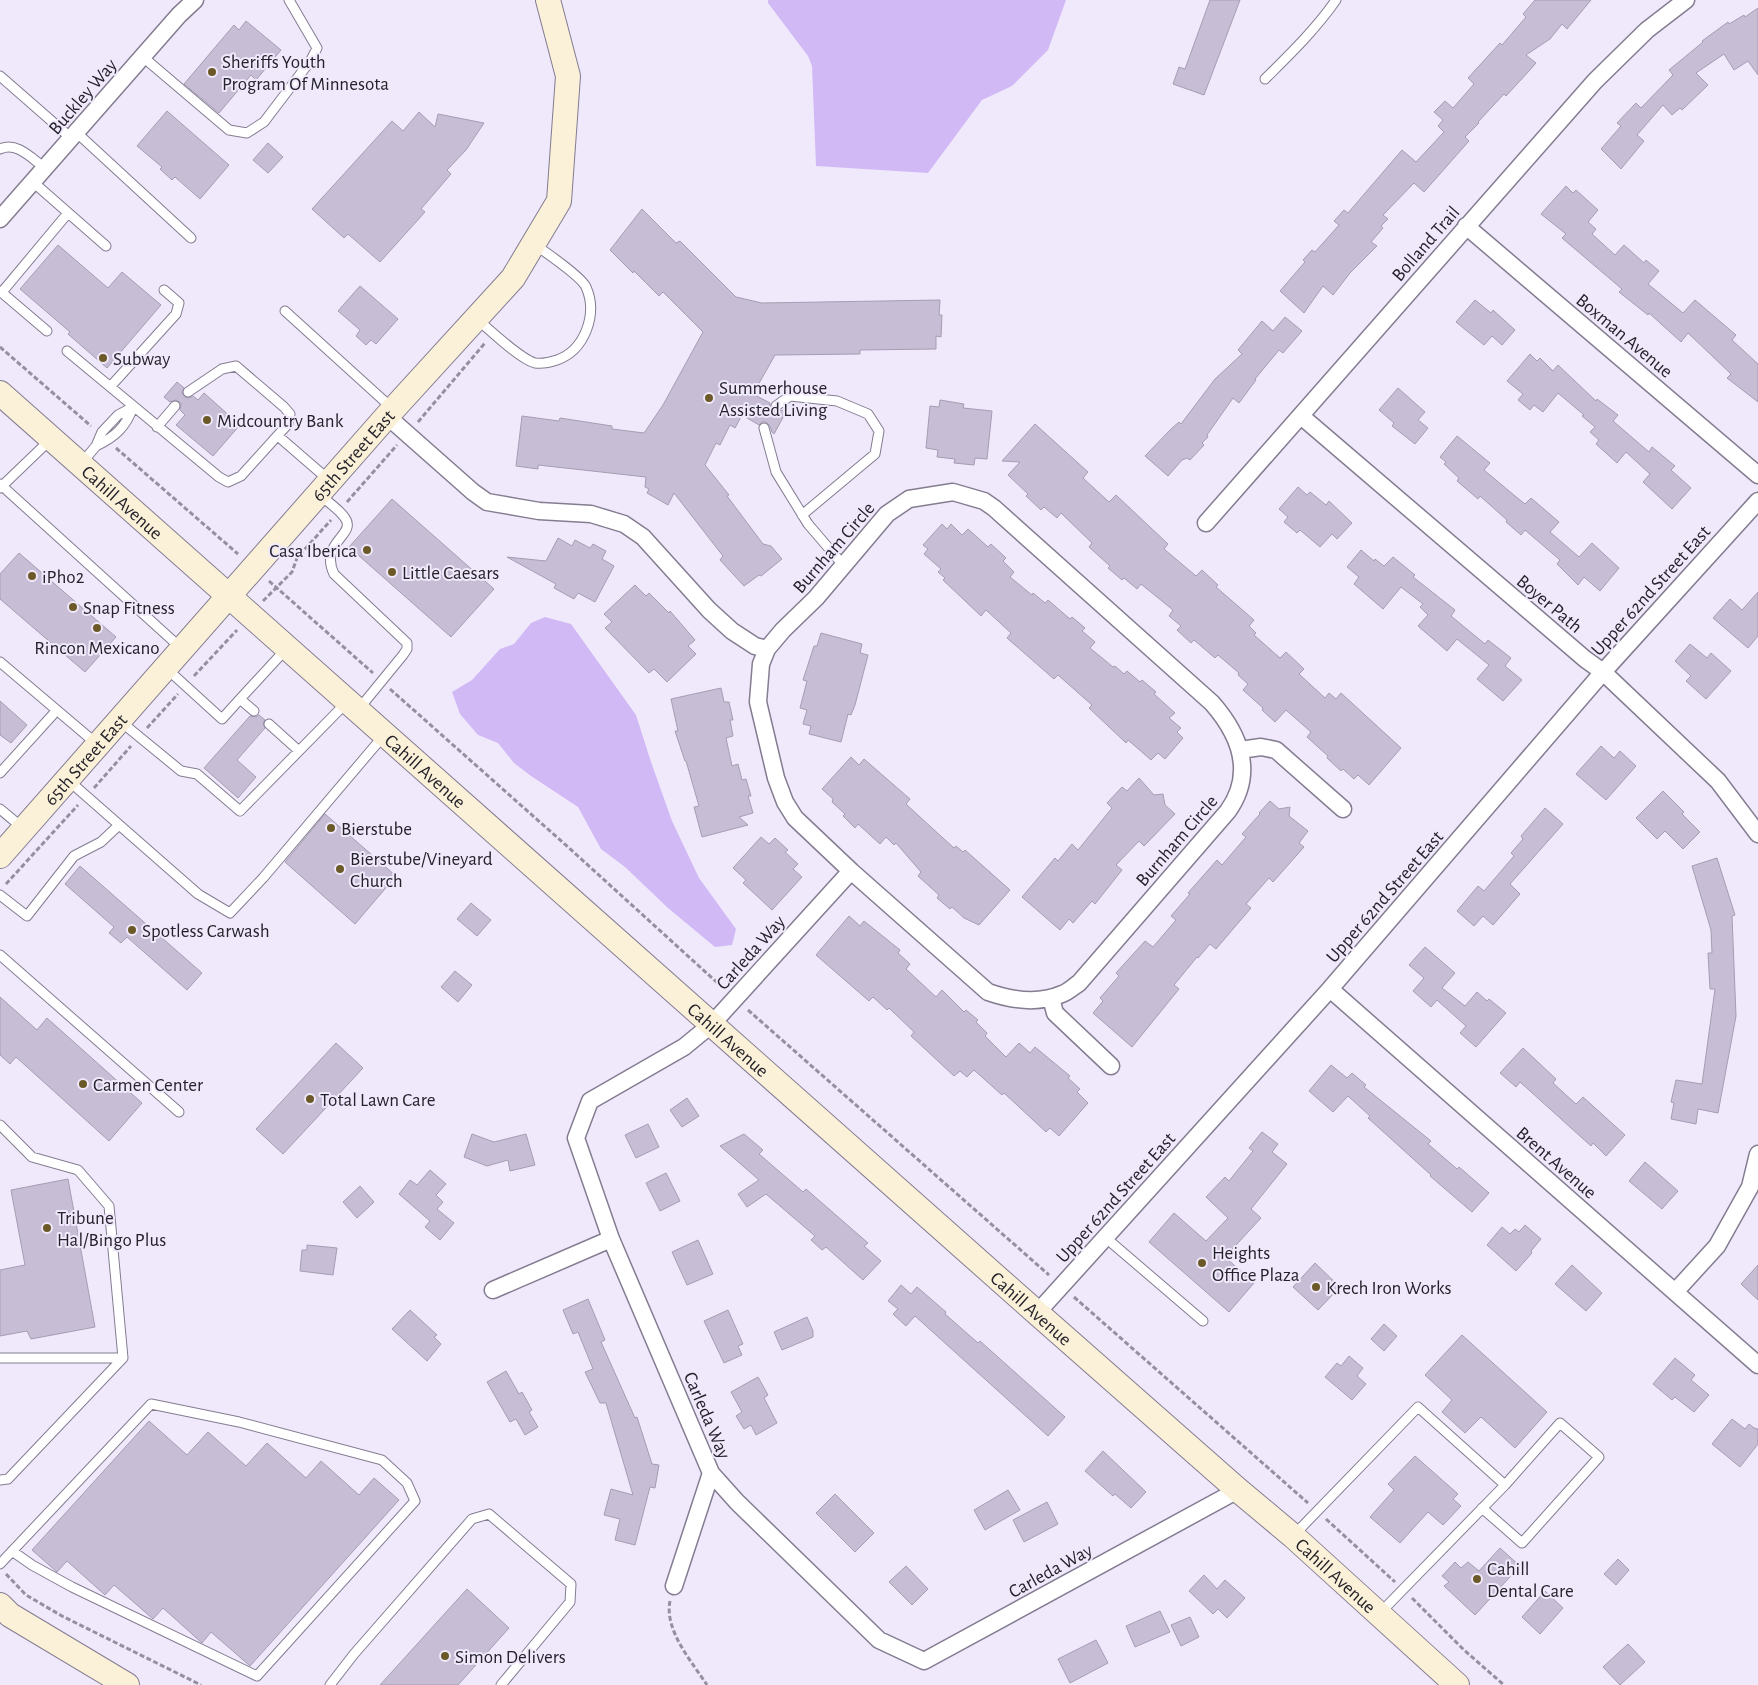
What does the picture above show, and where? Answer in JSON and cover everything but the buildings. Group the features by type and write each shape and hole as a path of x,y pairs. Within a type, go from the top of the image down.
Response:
{"street":[{"name":"Buckley Way","path":"0,219 195,0"},
{"name":"65th Street East","path":"0,856 390,413 513,278 559,201 568,76 548,0"},
{"name":"Bolland Trail","path":"1206,523 1595,81 1646,30 1686,0"},
{"name":"Boxman Avenue","path":"1466,226 1758,475"},
{"name":"Cahill Avenue","path":"0,393 1037,1313 1293,1536 1457,1685"},
{"path":"390,413 473,492 486,502 539,511 591,514 624,524 643,537 709,610 732,631 754,646 767,649"},
{"name":"Boyer Path","path":"1301,416 1585,659 1603,672 1718,781 1758,834"},
{"name":"Burnham Circle","path":"954,492 984,501 994,508 1212,703 1226,718 1234,731 1244,765 1241,780 1234,802 1228,811 1078,983 1064,994 1051,998 1032,1000 1005,998 988,992 851,871 795,818 785,802 776,778 758,702 761,664 767,649 783,630 816,598 887,514 909,499 954,492"},
{"name":"Upper 62nd Street East","path":"1037,1313 1330,989 1603,672 1758,501"},
{"path":"1240,750 1261,747 1276,750 1343,809"},
{"name":"Carleda Way","path":"851,871 712,1024 684,1047 590,1100 576,1138 611,1238 711,1473 737,1502 879,1640 924,1661 1238,1490"},
{"name":"Brent Avenue","path":"1330,989 1758,1365"},
{"path":"1051,998 1055,1013 1111,1066"},
{"path":"1675,1292 1717,1246 1750,1187 1758,1154"},
{"path":"493,1290 611,1238"},
{"path":"674,1586 711,1473"},
{"path":"0,1605 10,1615 126,1685"}],"lane":[{"path":"143,57 229,130 248,133 264,122 311,60 317,48 289,0"},
{"path":"1265,79 1303,40 1336,0"},
{"path":"0,76 74,135 191,238"},
{"path":"0,149 12,146 45,168"},
{"path":"33,182 106,246"},
{"path":"46,331 1,291 68,213"},
{"path":"476,319 522,356 535,363 551,362 567,356 582,342 590,320 591,304 586,285 534,244"},
{"path":"110,387 176,314 180,303 164,290"},
{"path":"284,311 390,413"},
{"path":"67,351 218,478 228,482 241,476 288,424 290,414 284,407 236,366 222,369 188,392"},
{"path":"776,406 790,396 837,401 868,414 879,431 875,454 802,515"},
{"path":"158,427 175,406"},
{"path":"80,464 104,438 118,415 133,407"},
{"path":"764,428 776,472 808,524 844,566"},
{"path":"120,721 181,771 197,774 240,811 299,751 382,682 407,649 407,643 334,574 329,564 331,550 345,532 347,521 324,488 278,436"},
{"path":"52,439 0,486 182,649"},
{"path":"166,668 222,719 287,648"},
{"path":"0,662 98,745"},
{"path":"240,699 254,711"},
{"path":"0,773 58,710"},
{"path":"269,724 299,751"},
{"path":"67,780 198,894 230,913 263,878 385,734"},
{"path":"0,809 24,829"},
{"path":"0,896 27,916 74,856 101,842 119,825"},
{"path":"0,955 179,1112"},
{"path":"0,1125 32,1157 78,1170 108,1206 123,1358 8,1479 0,1480"},
{"path":"1106,1238 1202,1320"},
{"path":"0,1358 123,1358"},
{"path":"0,1564 12,1551 152,1404 239,1422 382,1460 407,1483 415,1501 257,1676 72,1587 32,1565 12,1551"},
{"path":"1293,1536 1418,1407 1505,1485"},
{"path":"1379,1614 1482,1508 1505,1485 1560,1423 1599,1457 1522,1543 1482,1508"},
{"path":"330,1685 354,1654 472,1519 489,1514 571,1584 570,1602 501,1685"}],"path":[{"path":"0,347 254,568 568,847 735,999 1317,1511 1403,1589 1464,1650 1504,1685"},
{"path":"0,1569 26,1595 62,1616 201,1685"},
{"path":"674,1586 669,1604 668,1618 676,1636 707,1685"}],"shaded area":[{"path":"768,0 1066,0 1048,50 1012,86 982,100 928,173 816,166 812,66 808,56 768,3"},
{"path":"545,617 571,624 636,715 672,821 699,878 736,929 732,945 715,947 668,908 625,867 601,849 578,807 514,763 498,743 478,735 460,714 452,692 472,680 500,649 514,644 531,623"}],"place":[{"name":"Sheriffs Youth Program Of Minnesota","path":"212,72"},
{"name":"Subway","path":"103,358"},
{"name":"Summerhouse Assisted Living","path":"709,398"},
{"name":"Midcountry Bank","path":"207,420"},
{"name":"Casa Iberica","path":"367,550"},
{"name":"Little Caesars","path":"392,572"},
{"name":"iPho2","path":"32,576"},
{"name":"Snap Fitness","path":"73,607"},
{"name":"Rincon Mexicano","path":"97,628"},
{"name":"Bierstube","path":"331,828"},
{"name":"Bierstube/Vineyard Church","path":"340,869"},
{"name":"Spotless Carwash","path":"132,930"},
{"name":"Carmen Center","path":"83,1084"},
{"name":"Total Lawn Care","path":"310,1099"},
{"name":"Tribune Hal/Bingo Plus","path":"47,1228"},
{"name":"Heights Office Plaza","path":"1202,1263"},
{"name":"Krech Iron Works","path":"1316,1287"},
{"name":"Cahill Dental Care","path":"1477,1579"},
{"name":"Simon Delivers","path":"445,1656"}]}
